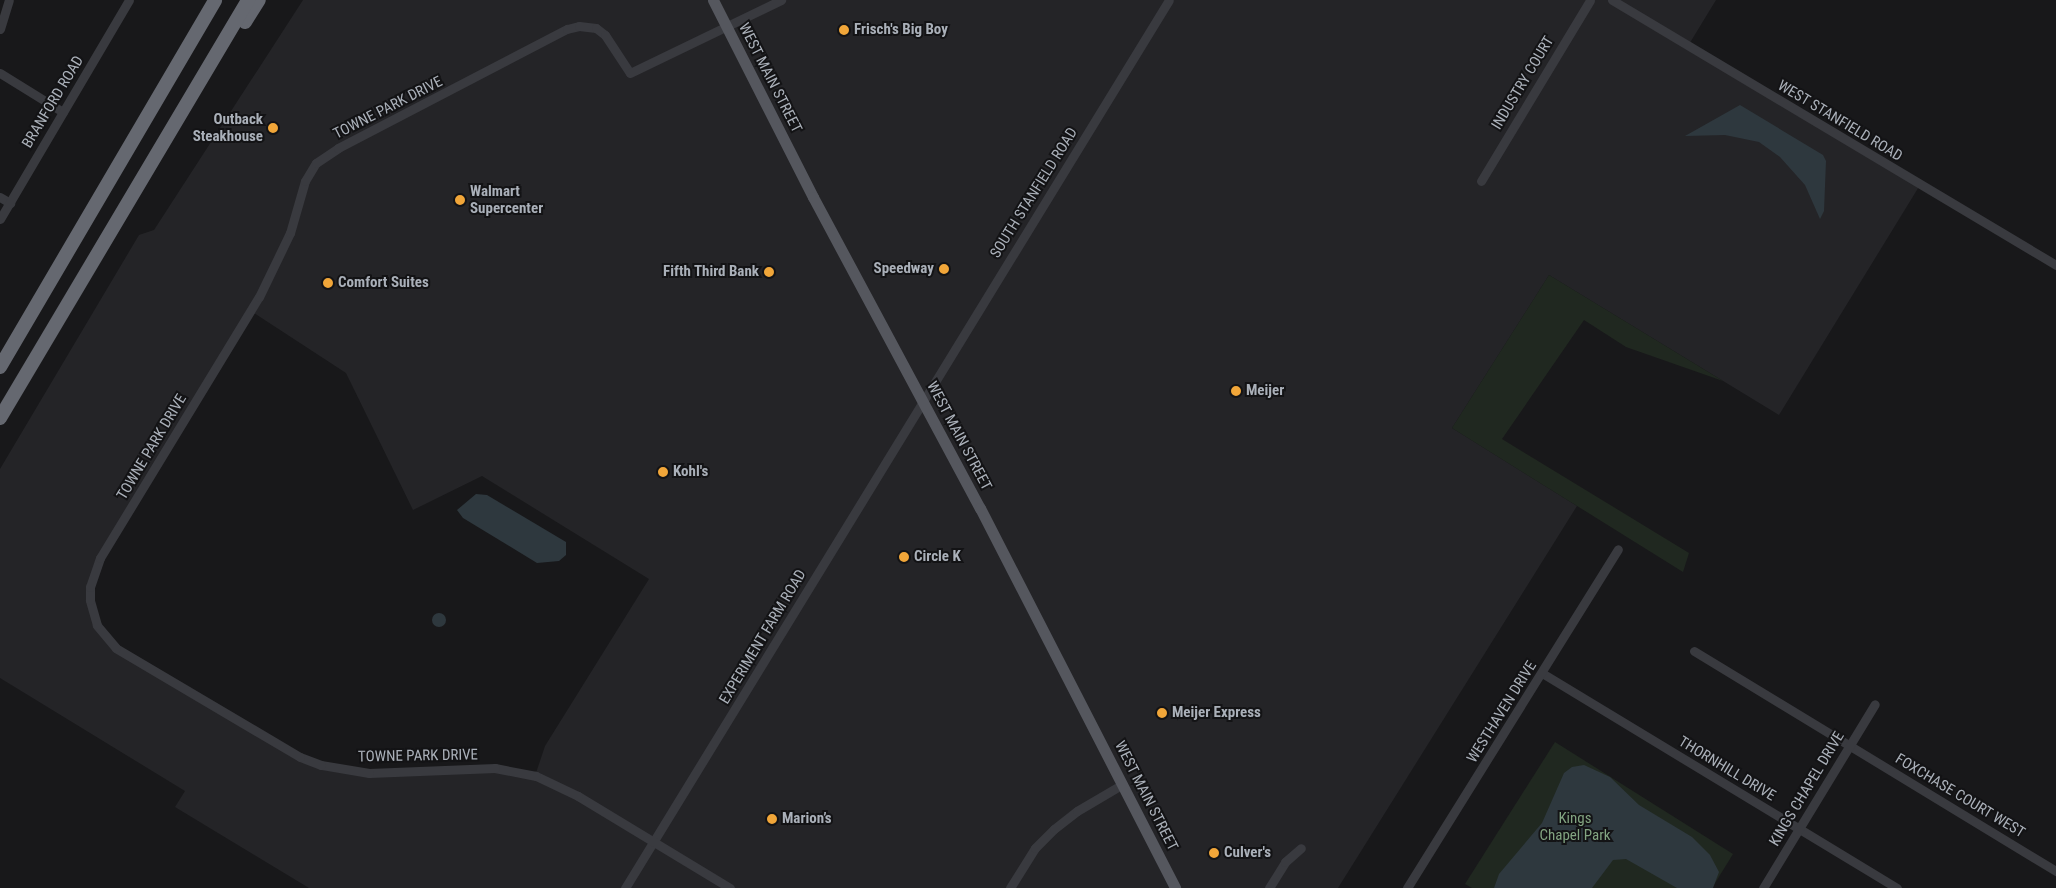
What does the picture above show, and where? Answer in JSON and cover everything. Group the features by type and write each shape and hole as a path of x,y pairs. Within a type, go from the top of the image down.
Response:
{"highway":[{"path":"186,48 210,0"},
{"path":"0,367 215,0"},
{"path":"0,418 248,0"},
{"path":"174,126 260,0"}],"main road":[{"name":"WEST MAIN STREET","path":"713,0 1176,888"}],"street":[{"path":"0,29 10,0"},
{"name":"BRANFORD ROAD","path":"0,219 129,0"},
{"path":"726,26 780,0"},
{"name":"SOUTH STANFIELD ROAD","path":"922,399 1169,0"},
{"name":"INDUSTRY COURT","path":"1481,181 1590,0"},
{"name":"WEST STANFIELD ROAD","path":"1612,0 2056,265"},
{"name":"TOWNE PARK DRIVE","path":"653,841 555,784 512,770 369,773 321,766 300,757 116,648 97,625 90,600 90,587 100,558 259,297 290,233 305,181 316,163 338,148 566,30 579,26 596,28 605,35 630,73 726,26"},
{"path":"0,73 63,112"},
{"path":"0,197 10,202"},
{"name":"EXPERIMENT FARM ROAD","path":"625,888 922,399"},
{"name":"WESTHAVEN DRIVE","path":"1407,888 1618,549"},
{"name":"FOXCHASE COURT WEST","path":"1694,651 2056,871"},
{"name":"THORNHILL DRIVE","path":"1542,673 1897,888"},
{"name":"KINGS CHAPEL DRIVE","path":"1763,888 1875,704"},
{"path":"1010,888 1035,848 1054,829 1077,811 1123,784"},
{"path":"653,841 730,888"},
{"path":"1269,888 1285,862 1301,848"}],"shaded area":[{"path":"303,0 1716,0 1688,46 1920,185 1779,415 1549,275 1452,428 1577,506 1338,888 309,888 175,807 185,791 0,678 0,469 139,235 154,230","holes":["251,311 346,373 413,510 482,476 649,579 545,746 535,776 495,768 347,770 278,747 106,638 90,600 100,558"]},
{"path":"1740,105 1823,155 1826,161 1824,211 1820,219 1805,185 1780,157 1759,142 1725,135 1685,136"},
{"path":"476,494 487,495 566,542 566,555 559,561 537,563 463,518 457,510"},
{"path":"436,613 442,613 446,620 442,627 436,627 432,623 432,617"},
{"name":"Kings Chapel Park","path":"1584,765 1610,777 1639,805 1692,837 1710,855 1719,872 1713,888 1677,888 1626,859 1613,860 1592,888 1494,888 1499,874 1542,823 1564,773 1572,767"}],"green space":[{"path":"1549,275 1723,381 1626,347 1584,320 1502,439 1689,553 1683,572 1452,428"},
{"name":"Kings Chapel Park","path":"1555,742 1733,854 1712,888 1472,888 1465,884"}],"place":[{"name":"Frisch's Big Boy","path":"844,30"},
{"name":"Outback Steakhouse","path":"273,128"},
{"name":"Walmart Supercenter","path":"460,200"},
{"name":"Speedway","path":"944,269"},
{"name":"Fifth Third Bank","path":"769,272"},
{"name":"Comfort Suites","path":"328,283"},
{"name":"Meijer","path":"1236,391"},
{"name":"Kohl's","path":"663,472"},
{"name":"Circle K","path":"904,557"},
{"name":"Meijer Express","path":"1162,713"},
{"name":"Marion’s","path":"772,819"},
{"name":"Culver's","path":"1214,853"}]}
